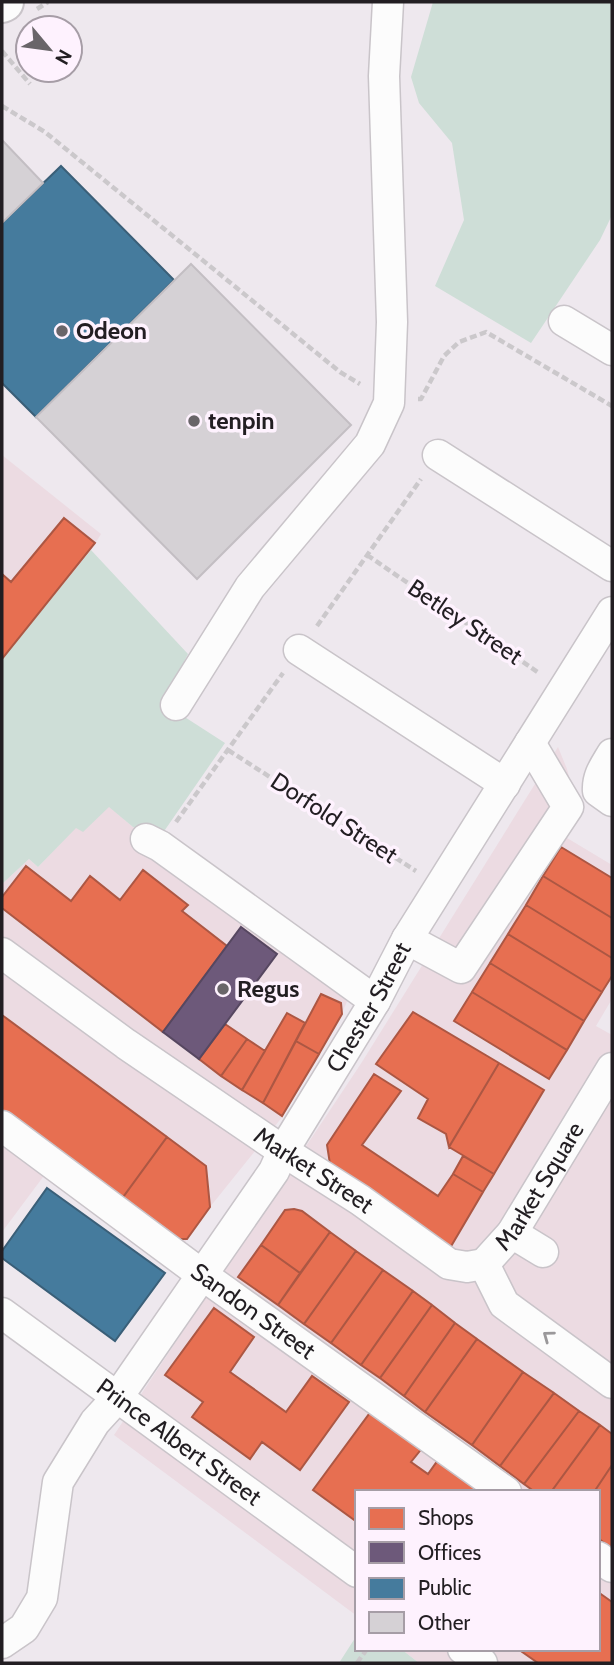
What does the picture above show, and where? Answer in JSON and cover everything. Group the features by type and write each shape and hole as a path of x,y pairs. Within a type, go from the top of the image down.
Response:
{"street":[{"path":"176,705 250,587 370,444 389,402 392,323 384,76 388,2"},
{"path":"565,321 612,350"},
{"path":"438,455 612,566"},
{"name":"Chester Street","path":"2,1643 24,1628 42,1598 58,1482 95,1422 117,1398 274,1171 283,1151 375,1001 407,939 612,612"},
{"path":"299,650 505,784"},
{"path":"407,939 461,968 568,807 530,743"},
{"path":"612,754 601,772 598,791 612,801"},
{"path":"146,839 160,846 375,1001"},
{"name":"Market Street","path":"2,953 68,1003 283,1151 360,1200 449,1264 467,1267 484,1264"},
{"name":"Market Square","path":"484,1264 512,1233 612,1068"},
{"name":"Sandon Street","path":"2,1126 201,1274 503,1490"},
{"path":"512,1233 542,1252"},
{"path":"484,1264 504,1304 612,1383"},
{"name":"Prince Albert Street","path":"2,1313 355,1571"},
{"path":"466,1651 482,1663"}],"path":[{"path":"2,51 14,65"},
{"path":"2,106 45,132 340,372 375,393 421,399 444,356 459,342 486,332 612,406"},
{"name":"Betley Street","path":"367,555 563,690"},
{"name":"Dorfold Street","path":"228,750 440,887"}],"shaded area":[{"path":"433,2 612,2 612,215 600,240 531,343 435,286 464,220 452,143 419,103 411,77"},
{"path":"2,455 101,534 2,659"},
{"path":"91,550 188,654 163,703 225,743 158,840 133,827 109,807 83,832 76,828 38,867 29,859 2,884 2,659"},
{"path":"558,747 576,803 567,838 612,865 612,999 596,1026 612,1035 612,1663 419,1663 404,1651 600,1651 600,1490 355,1490 355,1615 114,1435 362,1062"},
{"path":"109,806 133,827 158,840 359,974 342,1013 283,1116 210,1207 170,1268 43,1177 2,1232 2,884 29,859 38,867 76,827 83,831"},
{"path":"355,1638 355,1651 404,1651 419,1663 339,1663"}],"building: Shops":[{"path":"64,518 95,543 2,659 2,574 11,582"},
{"path":"561,847 612,878 612,918 543,876"},
{"path":"26,866 71,901 90,876 120,900 143,870 188,905 182,911 227,946 163,1032 2,908 2,897"},
{"path":"543,876 612,918 612,958 526,905"},
{"path":"526,905 612,958 612,976 602,992 508,934"},
{"path":"508,934 602,992 584,1021 490,963"},
{"path":"490,963 584,1021 567,1050 472,992"},
{"path":"472,992 567,1050 549,1079 454,1021"},
{"path":"321,994 341,1003 342,1014 319,1054 296,1041"},
{"path":"413,1012 499,1063 449,1147 446,1134 418,1118 428,1099 376,1064"},
{"path":"287,1013 305,1023 263,1103 242,1090"},
{"path":"2,1015 167,1137 118,1204 2,1116"},
{"path":"225,1024 247,1039 221,1076 199,1059"},
{"path":"247,1039 265,1051 242,1090 221,1076"},
{"path":"296,1041 319,1054 282,1116 263,1103"},
{"path":"499,1063 544,1090 494,1174 449,1147"},
{"path":"374,1074 401,1091 362,1145 438,1196 453,1174 483,1192 450,1248 330,1164 327,1145"},
{"path":"167,1137 206,1166 210,1207 187,1239 168,1239 118,1204"},
{"path":"463,1156 494,1174 483,1192 453,1174"},
{"path":"285,1210 302,1211 330,1232 300,1273 261,1245"},
{"path":"330,1232 356,1251 304,1324 278,1305"},
{"path":"261,1245 300,1273 278,1305 238,1277"},
{"path":"356,1251 383,1270 331,1343 304,1324"},
{"path":"383,1270 413,1291 361,1365 331,1343"},
{"path":"413,1291 432,1305 380,1378 361,1365"},
{"path":"432,1305 455,1323 404,1396 380,1378"},
{"path":"214,1308 254,1337 230,1372 286,1412 312,1376 349,1402 300,1470 262,1442 250,1459 192,1417 203,1402 165,1375"},
{"path":"455,1323 477,1339 425,1412 404,1396"},
{"path":"477,1339 523,1372 472,1445 425,1412"},
{"path":"523,1372 554,1393 500,1466 472,1445"},
{"path":"554,1393 579,1411 524,1484 500,1466"},
{"path":"372,1410 423,1447 411,1462 428,1474 438,1460 478,1490 355,1490 355,1521 313,1490"},
{"path":"579,1411 600,1425 552,1490 532,1490 524,1484"},
{"path":"600,1425 612,1434 612,1465 595,1490 552,1490"},
{"path":"612,1465 612,1549 600,1540 600,1490 595,1490"},
{"path":"600,1593 612,1602 612,1663 538,1663 521,1651 600,1651"}],"building: Offices":[{"name":"Regus","path":"241,927 277,954 199,1059 163,1032"}],"building: Public":[{"name":"Odeon","path":"61,166 174,280 36,417 2,383 2,223"},
{"path":"47,1188 165,1273 115,1341 2,1258 2,1251"}],"building: Other":[{"path":"2,140 43,183 2,223"},
{"name":"tenpin","path":"191,264 351,425 197,579 36,417"}],"place":[{"name":"Odeon","path":"62,331"},
{"name":"tenpin","path":"194,421"},
{"name":"Regus","path":"223,989"}]}
